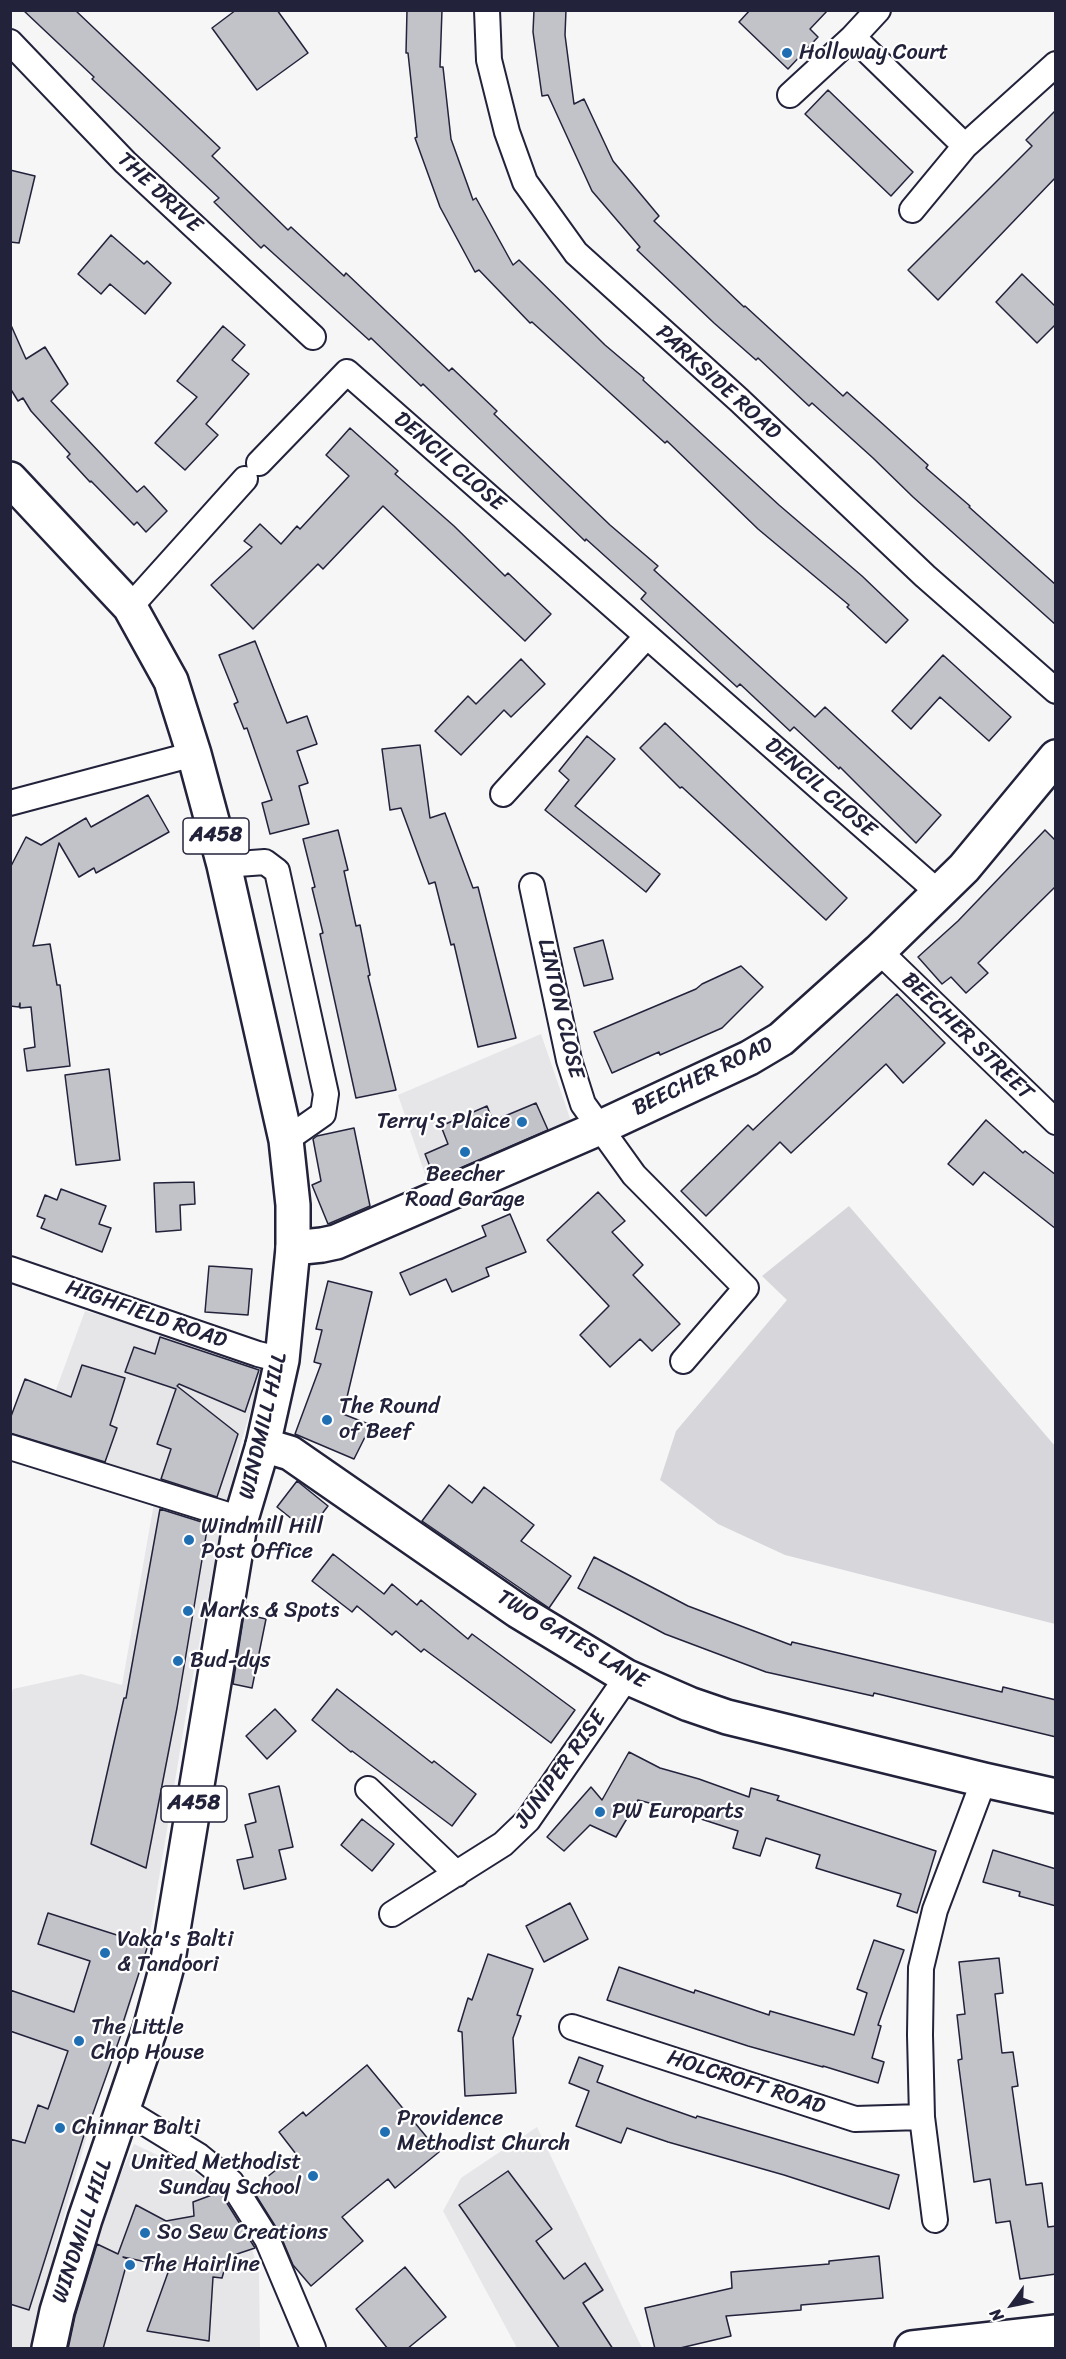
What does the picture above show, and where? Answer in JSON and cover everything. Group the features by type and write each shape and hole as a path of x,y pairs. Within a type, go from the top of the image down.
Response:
{"main road":[{"name":"WINDMILL HILL","path":"10,479 130,607 171,681 194,754 224,866 286,1140 293,1205 293,1248 282,1360 263,1445 241,1519 167,1966 150,2029 57,2311 49,2349"},
{"name":"BEECHER ROAD","path":"293,1248 336,1242 598,1128 749,1058 781,1039 879,951 964,868 1056,757"},
{"name":"TWO GATES LANE","path":"263,1445 290,1453 518,1611 627,1677 727,1718 1056,1796"},
{"path":"912,2349 1056,2332"}],"street":[{"name":"PARKSIDE ROAD","path":"487,10 489,60 510,142 525,182 576,253 739,400 925,576 1056,691"},
{"path":"790,95 853,37 878,10"},
{"path":"853,37 966,146"},
{"name":"THE DRIVE","path":"10,42 125,162 313,337"},
{"path":"912,210 966,146 1056,64"},
{"name":"DENCIL CLOSE","path":"130,607 252,471 347,372 939,893"},
{"path":"503,794 647,636"},
{"path":"10,803 194,754"},
{"path":"224,866 265,861 277,871 326,1094 323,1114 286,1140"},
{"name":"LINTON CLOSE","path":"532,885 569,1060 583,1104 634,1176 746,1288 683,1361"},
{"name":"BEECHER STREET","path":"879,951 1056,1122"},
{"name":"HIGHFIELD ROAD","path":"10,1269 258,1354 282,1360"},
{"path":"10,1447 241,1519"},
{"name":"JUNIPER RISE","path":"392,1914 503,1844 528,1820 627,1677"},
{"path":"935,2220 922,2117 921,1968 935,1910 984,1780"},
{"path":"368,1789 457,1874"},
{"name":"HOLCROFT ROAD","path":"572,2027 855,2119 922,2117"},
{"path":"124,2110 199,2156 231,2181 267,2239 313,2349"}],"shaded area":[{"path":"541,1034 572,1124 428,1183 398,1095"},
{"path":"849,1206 1055,1446 1055,1624 785,1555 718,1524 660,1480 676,1431 787,1300 762,1276"},
{"path":"85,1311 266,1361 241,1442 221,1529 188,1702 148,1945 123,2030 94,2111 53,2255 90,2243 134,2144 225,2190 252,2249 259,2273 260,2348 11,2348 11,1695 13,1689 81,1674 122,1685 157,1486 36,1444"},
{"path":"537,2127 642,2348 517,2348 443,2211 461,2178"}],"building":[{"path":"23,10 75,10 220,148 212,156 288,230 291,227 344,276 346,273 449,371 452,368 497,411 494,414 610,525 658,566 654,570 815,717 825,707 941,815 916,843 840,767 839,769 794,727 790,731 740,684 737,687 641,599 646,593 586,539 585,541 423,384 421,386 371,338 369,340 264,245 261,248 214,202 219,198 92,79 94,77"},
{"path":"236,10 277,10 308,53 257,90 212,28"},
{"path":"407,10 442,10 440,67 443,67 451,139 473,200 476,198 513,265 519,260 605,345 908,620 886,643 847,607 849,605 758,529 667,441 665,443 532,322 530,323 479,270 475,272 440,207 415,138 417,137 408,53 406,53"},
{"path":"534,10 566,10 565,35 574,104 584,99 613,161 659,216 654,221 744,307 843,396 847,392 928,465 926,468 1056,585 1056,625 812,403 809,406 758,358 756,360 714,323 637,250 640,247 592,191 548,95 542,96 533,32"},
{"name":"Holloway Court","path":"750,10 828,10 810,29 818,37 788,69 739,22"},
{"path":"828,90 913,172 891,196 805,114"},
{"path":"1056,110 1056,177 938,300 908,270 1032,146 1026,140"},
{"path":"10,170 35,176 19,243 10,242"},
{"path":"111,235 144,264 147,261 171,283 145,314 110,284 101,294 78,274"},
{"path":"1022,274 1056,307 1056,324 1037,343 996,302"},
{"path":"10,323 26,359 45,347 68,384 51,401 137,492 144,486 167,511 146,532 137,522 134,525 67,457 70,454 31,411 23,398 18,401 10,388"},
{"path":"223,326 245,345 232,360 249,374 206,424 218,435 185,470 155,443 197,397 177,381"},
{"path":"350,428 398,471 395,474 454,526 505,576 508,573 551,614 525,641 383,506 323,569 318,564 253,629 211,585 252,547 244,541 260,524 281,544 297,526 300,529 349,476 326,455"},
{"path":"255,641 287,723 307,716 317,744 297,751 308,783 299,786 309,824 270,834 262,803 272,800 247,728 244,729 234,704 238,702 219,655"},
{"path":"943,655 1011,717 989,741 940,697 911,729 892,711"},
{"path":"521,659 545,684 511,717 504,710 461,755 435,731 468,696 476,704"},
{"path":"665,723 847,898 826,920 682,787 680,788 640,748"},
{"path":"587,736 615,759 575,806 660,874 646,892 545,810 569,780 559,771"},
{"path":"420,745 430,818 445,813 473,888 478,887 516,1038 478,1047 454,944 451,945 435,882 429,884 401,808 390,810 382,749"},
{"path":"148,795 169,832 96,873 94,868 79,877 59,843 33,946 50,944 57,985 60,985 70,1066 27,1071 24,1049 35,1047 31,1007 20,1008 20,1003 19,1007 10,1006 10,868 26,837 41,845 86,818 91,827"},
{"path":"338,830 348,870 344,871 356,926 360,925 370,975 368,976 396,1090 356,1098 320,934 323,933 312,888 315,887 303,839"},
{"path":"1045,830 1056,841 1056,886 978,963 988,973 966,993 951,977 942,984 918,957 958,921"},
{"path":"603,940 613,979 584,986 574,948"},
{"path":"741,966 763,987 722,1028 612,1073 594,1032 696,989"},
{"path":"897,994 945,1043 903,1083 886,1064 791,1153 780,1142 706,1216 681,1191 748,1125 753,1130"},
{"path":"109,1069 120,1160 76,1165 65,1075"},
{"path":"536,1103 548,1130 435,1179 425,1154 448,1144 441,1126 487,1106 493,1121"},
{"path":"986,1120 1023,1153 1025,1151 1056,1175 1056,1229 984,1172 973,1185 948,1164"},
{"path":"354,1128 370,1206 328,1224 312,1185 321,1181 313,1139 317,1136"},
{"path":"194,1182 195,1204 180,1205 181,1230 156,1232 154,1183"},
{"path":"61,1189 106,1206 99,1224 111,1228 102,1252 41,1228 45,1219 37,1216 45,1195 57,1200"},
{"path":"598,1192 625,1221 612,1232 643,1265 633,1275 680,1324 652,1351 640,1339 610,1367 580,1335 609,1306 547,1240"},
{"path":"510,1214 526,1252 486,1268 489,1276 452,1292 446,1279 410,1295 400,1273 486,1236 482,1226"},
{"path":"209,1266 252,1269 248,1315 205,1312"},
{"path":"328,1281 372,1292 343,1414 371,1425 354,1459 295,1434 321,1364 314,1362 322,1330 316,1329"},
{"path":"160,1337 259,1370 245,1412 179,1384 177,1386 238,1434 217,1497 161,1479 171,1449 157,1444 176,1389 125,1372 134,1347 155,1354"},
{"path":"82,1365 125,1378 110,1425 117,1428 105,1462 10,1433 10,1419 25,1379 71,1397"},
{"path":"297,1481 328,1506 308,1532 277,1507"},
{"path":"449,1485 472,1503 484,1487 534,1525 521,1541 571,1576 549,1608 422,1521"},
{"path":"160,1509 208,1524 177,1708 146,1868 91,1844 124,1698 126,1698"},
{"path":"333,1554 384,1594 392,1584 417,1605 421,1600 468,1639 472,1634 575,1710 551,1743 424,1649 421,1652 396,1631 392,1635 357,1606 352,1612 312,1581"},
{"path":"594,1557 688,1606 791,1645 792,1642 1002,1692 1003,1687 1056,1700 1056,1737 874,1693 873,1696 766,1672 665,1634 578,1588"},
{"path":"244,1614 266,1619 252,1688 233,1684"},
{"path":"337,1689 476,1794 452,1826 351,1752 312,1720"},
{"path":"275,1709 296,1731 267,1759 246,1736"},
{"path":"629,1752 660,1768 749,1797 751,1788 779,1796 777,1800 936,1851 917,1913 897,1906 901,1894 816,1868 820,1855 766,1838 760,1856 733,1848 738,1831 698,1818 699,1816 638,1800 616,1837 590,1825 564,1851 547,1837 591,1787 602,1800"},
{"path":"279,1786 293,1847 279,1850 286,1879 244,1889 237,1860 253,1857 245,1825 256,1822 249,1794"},
{"path":"362,1819 394,1844 372,1871 341,1845"},
{"path":"993,1850 1056,1869 1056,1906 1019,1896 1020,1892 983,1882"},
{"path":"570,1903 588,1939 544,1962 526,1926"},
{"path":"48,1913 148,1945 121,2029 123,2029 92,2116 90,2116 29,2310 10,2304 10,2139 25,2143 38,2105 48,2109 68,2051 10,2031 10,1990 74,2012 90,1961 38,1944"},
{"path":"874,1940 904,1950 878,2025 881,2026 872,2058 884,2062 878,2083 748,2046 607,2000 619,1967 694,1993 695,1990 769,2015 770,2011 854,2035 867,1993 857,1989"},
{"path":"488,1954 533,1969 517,2015 521,2016 513,2038 516,2093 465,2096 462,2032 458,2031 468,1998 472,2000"},
{"path":"999,1958 1003,1993 995,1994 1002,2053 1013,2052 1018,2086 1012,2087 1026,2185 1042,2183 1048,2227 1056,2226 1056,2274 1020,2279 1010,2221 996,2223 990,2179 974,2182 958,2060 962,2059 957,2015 965,2014 959,1962"},
{"path":"579,2057 603,2066 597,2082 645,2100 696,2118 697,2116 899,2175 889,2209 627,2128 621,2143 576,2126 589,2091 569,2083"},
{"path":"367,2065 439,2152 395,2188 388,2179 342,2217 363,2241 311,2286 293,2265 279,2232 252,2189 296,2154 279,2132 303,2112 306,2116"},
{"path":"508,2171 552,2229 536,2241 564,2279 585,2263 603,2290 583,2303 613,2349 560,2349 459,2205"},
{"path":"220,2192 255,2248 228,2257 222,2278 213,2277 209,2341 147,2331 170,2267 123,2257 128,2259 103,2349 68,2349 75,2316 97,2244 118,2254 136,2205 166,2221 194,2216 193,2202"},
{"path":"879,2256 883,2298 801,2305 801,2310 726,2316 731,2336 676,2349 655,2349 645,2308 732,2288 731,2272 829,2264 829,2261"},
{"path":"405,2267 446,2317 407,2349 388,2349 356,2309"}],"place":[{"name":"Holloway Court","path":"787,53"},
{"name":"Terry's Plaice","path":"522,1122"},
{"name":"Beecher Road Garage","path":"465,1152"},
{"name":"The Round of Beef","path":"327,1420"},
{"name":"Windmill Hill Post Office","path":"189,1540"},
{"name":"Marks & Spots","path":"188,1611"},
{"name":"Bud-dys","path":"178,1661"},
{"name":"PW Europarts","path":"600,1812"},
{"name":"Vaka's Balti & Tandoori","path":"105,1953"},
{"name":"The Little Chop House","path":"79,2041"},
{"name":"Chinnar Balti","path":"60,2128"},
{"name":"Providence Methodist Church","path":"385,2132"},
{"name":"United Methodist Sunday School","path":"313,2176"},
{"name":"So Sew Creations","path":"145,2233"},
{"name":"The Hairline","path":"130,2265"}]}
